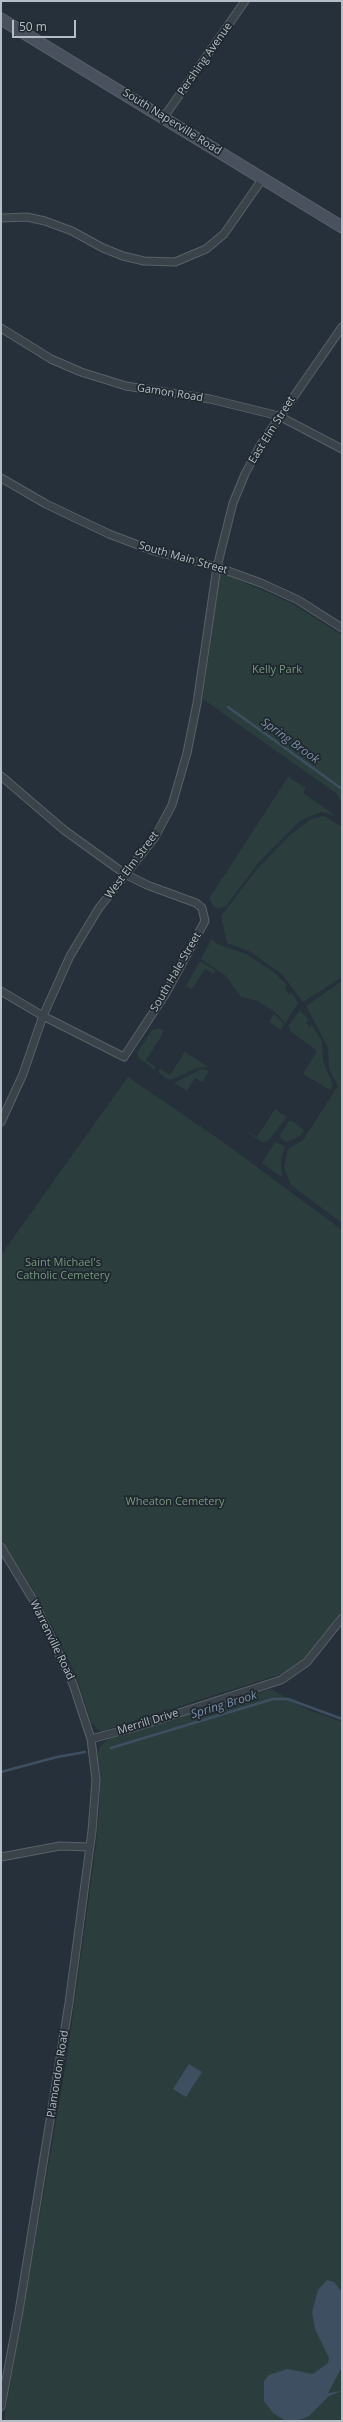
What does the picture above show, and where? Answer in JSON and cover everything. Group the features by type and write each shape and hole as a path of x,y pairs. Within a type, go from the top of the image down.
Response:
{"main road":[{"name":"South Naperville Road","path":"1,18 342,227"}],"street":[{"name":"Pershing Avenue","path":"164,117 245,1"},
{"path":"1,218 27,217 45,220 72,231 103,248 124,256 144,261 175,262 206,249 224,234 263,178"},
{"name":"East Elm Street","path":"217,567 238,489 254,455 279,416 342,327"},
{"name":"Gamon Road","path":"1,328 51,359 104,380 149,391 210,399 279,416 342,449"},
{"name":"South Main Street","path":"1,478 46,504 109,534 176,558 217,567 261,583 298,600 342,628"},
{"name":"West Elm Street","path":"1,1122 23,1074 43,1016 60,974 78,941 125,874 155,838 174,798 197,703 217,567"},
{"name":"South Hale Street","path":"1,776 64,830 125,874 146,885 196,903 202,908 205,921 166,993 124,1057 43,1016"},
{"path":"1,991 43,1016"},
{"name":"Warrenville Road","path":"1,1547 35,1603 63,1661 80,1702 91,1739"},
{"name":"Merrill Drive","path":"91,1739 139,1726 281,1680 308,1662 342,1618"},
{"name":"Plamondon Road","path":"1,2407 52,2118 90,1847 96,1780 91,1739"},
{"path":"1,1857 60,1846 90,1847"}],"green space":[{"name":"Kelly Park","path":"220,572 291,603 342,635 342,804 337,794 203,699"},
{"path":"288,777 306,788 303,793 335,815 321,812 300,821 259,862 227,905 221,908 215,908 209,899"},
{"path":"324,816 342,827 342,977 303,1002 282,974 249,951 227,943 221,916 257,869 290,835 311,819"},
{"path":"212,939 217,944 246,954 275,973 287,985 285,989 289,995 292,993 298,1003 285,1023 275,1012 258,1001 241,997 226,976 201,959"},
{"path":"200,961 216,971 214,974 205,969 192,989 186,986"},
{"path":"342,981 342,1223 291,1185 284,1168 288,1149 303,1140 338,1086 329,1069 328,1048 306,1006"},
{"path":"300,1010 309,1020 306,1022 309,1027 312,1025 322,1041 323,1061 333,1085 330,1090 303,1074 317,1051 290,1031 289,1025"},
{"path":"274,1014 284,1024 281,1030 269,1022"},
{"path":"159,1028 163,1031 161,1037 146,1060 156,1067 154,1069 139,1058 137,1053 152,1030"},
{"path":"185,1052 208,1067 197,1068 173,1079 167,1079 158,1072 160,1069 170,1075"},
{"path":"202,1069 213,1072 209,1071 202,1082 195,1078 187,1091 174,1083"},
{"name":"Wheaton Cemetery","path":"128,1077 223,1142 342,1230 342,1610 318,1643 302,1661 287,1672 102,1731 98,1730 91,1722 77,1678 53,1627 32,1588 1,1539 1,1255"},
{"path":"275,1109 287,1117 268,1141 262,1142 239,1126 257,1137"},
{"path":"289,1121 292,1121 304,1130 300,1136 287,1142 281,1139 280,1135"},
{"path":"275,1142 285,1146 281,1160 282,1177 262,1163"},
{"path":"271,1689 306,1709 342,1722 342,2421 4,2421 67,2058 96,1846 100,1799 98,1753 100,1747 108,1739"}],"water":[{"path":"189,2064 202,2072 186,2097 173,2089"},
{"path":"327,2280 334,2282 342,2292 342,2367 328,2393 342,2391 329,2396 309,2416 297,2421 286,2421 273,2413 264,2401 264,2381 269,2375 287,2369 313,2374 328,2363 329,2358 315,2329 312,2312 318,2290"}],"waterway":[{"name":"Spring Brook","path":"228,707 342,789"},
{"name":"Spring Brook","path":"111,1748 273,1699 288,1699 342,1719"},
{"name":"Spring Brook","path":"1,1772 57,1757 85,1752"}],"park label":[{"name":"Saint Michael's Catholic Cemetery","path":"63,1269"}]}
